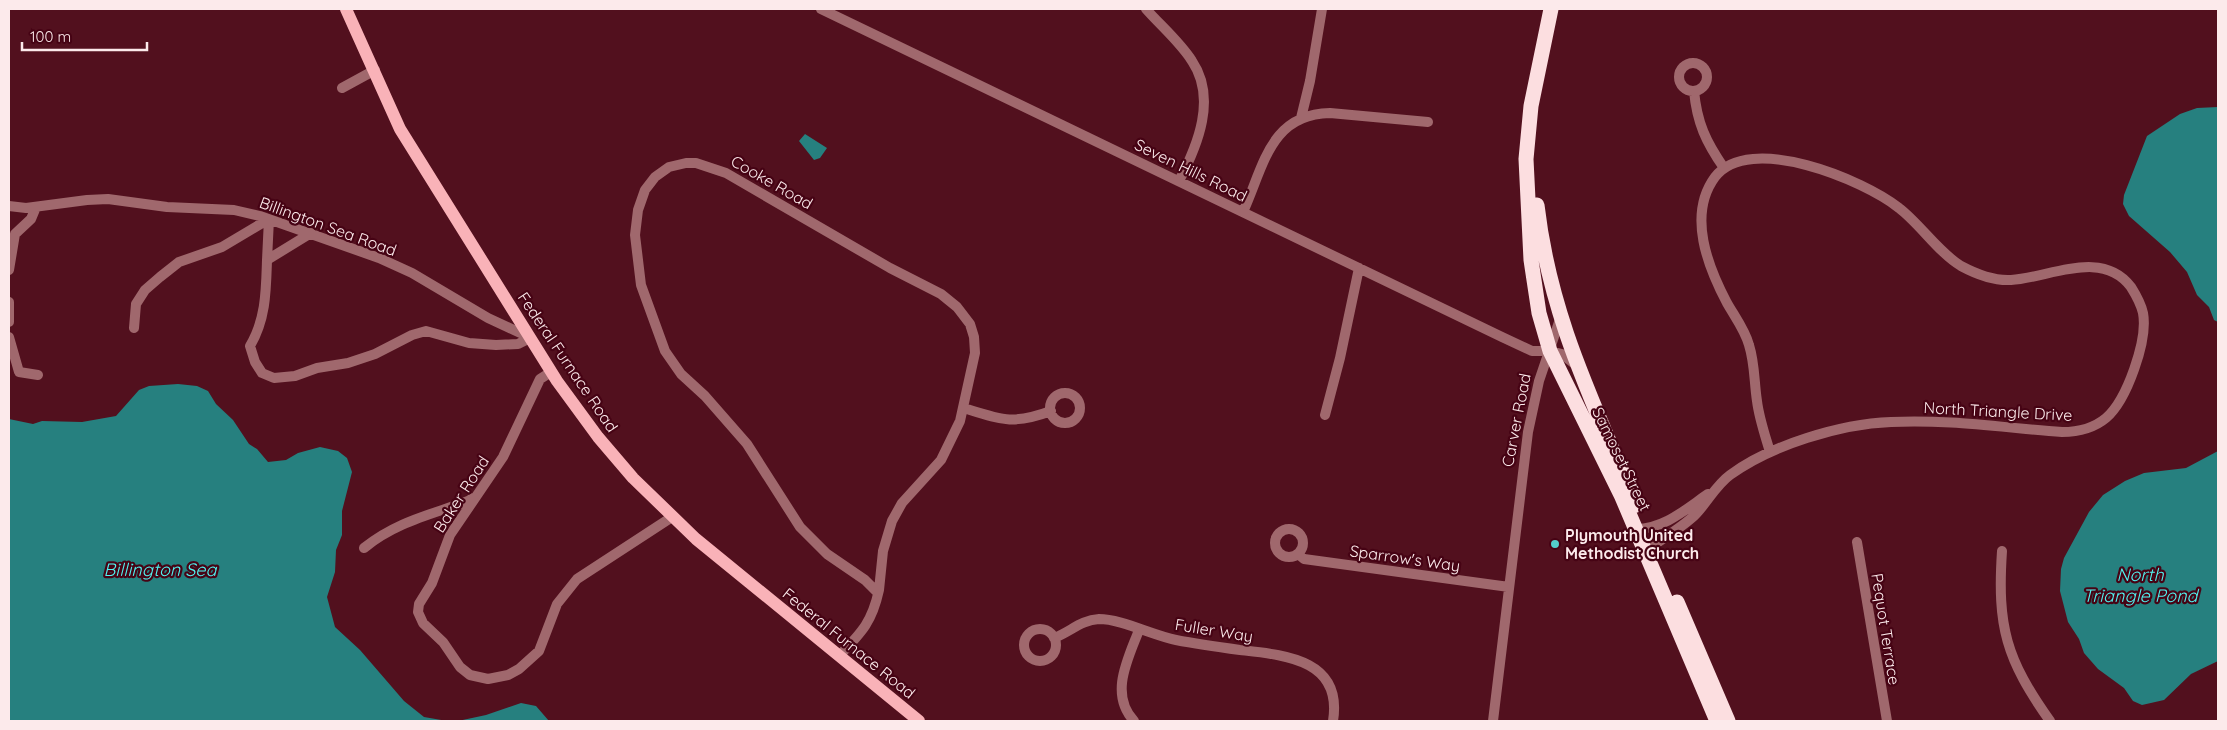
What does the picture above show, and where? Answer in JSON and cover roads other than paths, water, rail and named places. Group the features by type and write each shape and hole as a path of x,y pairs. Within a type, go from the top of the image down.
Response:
{"highway":[{"path":"1550,351 1535,287 1526,165 1531,106 1551,9"},
{"path":"1561,9 1543,96 1536,164 1537,205 1542,245 1560,319 1576,365"},
{"name":"Samoset Street","path":"1550,351 1642,529"},
{"name":"Samoset Street","path":"1576,365 1650,548 1728,721"},
{"name":"Samoset Street","path":"1650,548 1717,721"}],"main road":[{"name":"Federal Furnace Road","path":"346,9 400,129 551,372 598,437 633,478 696,539 919,721"}],"street":[{"name":"Seven Hills Road","path":"821,9 1532,351 1550,351 1562,354 1576,365"},
{"path":"1146,9 1192,60 1204,88 1200,128 1191,158 1179,181"},
{"path":"1301,118 1310,81 1322,9"},
{"path":"342,88 375,70"},
{"path":"1694,91 1699,124 1708,146 1724,168 1714,178 1705,196 1701,216 1703,239 1715,277 1747,339 1754,368 1757,403 1770,452"},
{"path":"1243,212 1272,144 1289,124 1301,118 1315,113 1330,113 1428,122"},
{"name":"North Triangle Drive","path":"1650,548 1676,531 1695,515 1727,476 1770,452 1819,436 1863,425 1888,422 1926,422 2062,432 2088,428 2107,417 2118,404 2126,389 2140,348 2144,320 2143,312 2138,298 2128,283 2118,275 2101,268 2082,267 2011,280 1994,279 1956,263 1913,220 1887,199 1863,185 1799,163 1765,160 1741,162 1724,168"},
{"name":"Cooke Road","path":"840,655 865,628 873,612 878,593 883,551 892,521 902,503 941,460 955,435 964,408 975,353 974,336 966,318 957,307 940,294 890,268 715,168 696,163 678,164 662,171 650,183 638,210 635,236 644,294 665,351 681,374 705,396 747,444 786,508 806,534 834,560 865,580 878,593"},
{"name":"Billington Sea Road","path":"9,206 36,207 87,200 108,200 167,207 234,210 269,219 379,258 404,269 488,318 530,338"},
{"path":"9,270 15,234 31,218 36,207"},
{"path":"269,219 264,314 257,334 250,346 255,362 262,373 274,378 281,378 294,376 317,368 338,366 375,354 412,335 426,331 469,344 518,344 530,338"},
{"path":"134,328 136,304 145,290 160,277 179,262 234,241 269,219"},
{"path":"267,260 311,233"},
{"path":"1325,415 1340,358 1359,268"},
{"path":"9,302 9,322"},
{"path":"1550,351 1560,319"},
{"path":"9,337 19,372 38,375"},
{"name":"Carver Road","path":"1493,721 1528,432 1539,381 1550,351"},
{"name":"Baker Road","path":"551,372 540,379 503,457 486,485 474,497 450,535 432,583 419,604 418,612 423,623 460,667 470,675 488,679 508,675 520,669 539,650 557,604 577,579 672,517"},
{"path":"964,408 1013,420 1031,419 1051,411"},
{"name":"North Triangle Drive","path":"1642,529 1667,522 1719,486"},
{"path":"364,548 389,530 406,522 468,501 474,497"},
{"name":"Pequot Terrace","path":"1857,542 1886,721"},
{"path":"2002,550 2000,595 2005,639 2022,679 2050,721"},
{"name":"Sparrow's Way","path":"1298,554 1304,559 1509,587"},
{"name":"Fuller Way","path":"1054,638 1077,625 1095,620 1115,621 1139,630 1192,643 1299,659 1314,668 1326,681 1332,698 1333,721"},
{"path":"1134,721 1122,702 1120,690 1128,658 1139,630"}],"water":[{"path":"2218,107 2218,322 2214,320 2209,307 2197,295 2187,272 2170,252 2129,216 2123,204 2124,195 2147,136 2180,114 2197,108"},
{"path":"805,134 827,148 820,158 814,160 799,141"},
{"name":"Billington Sea","path":"178,384 197,386 208,391 216,404 233,420 249,444 257,449 268,462 286,460 298,453 320,447 338,451 347,458 352,472 342,511 342,535 336,550 335,572 327,597 335,627 360,650 404,701 424,717 447,721 9,721 9,419 33,424 42,421 82,422 116,416 139,390 149,386"},
{"name":"North Triangle Pond","path":"2218,451 2218,661 2191,674 2164,700 2142,705 2133,701 2124,688 2098,669 2084,653 2079,639 2068,622 2060,591 2061,569 2064,558 2089,512 2103,495 2125,481 2144,473 2186,468"},
{"path":"521,703 536,706 549,721 458,721 486,715"}],"place":[{"name":"Plymouth United Methodist Church","path":"1555,544"}]}
